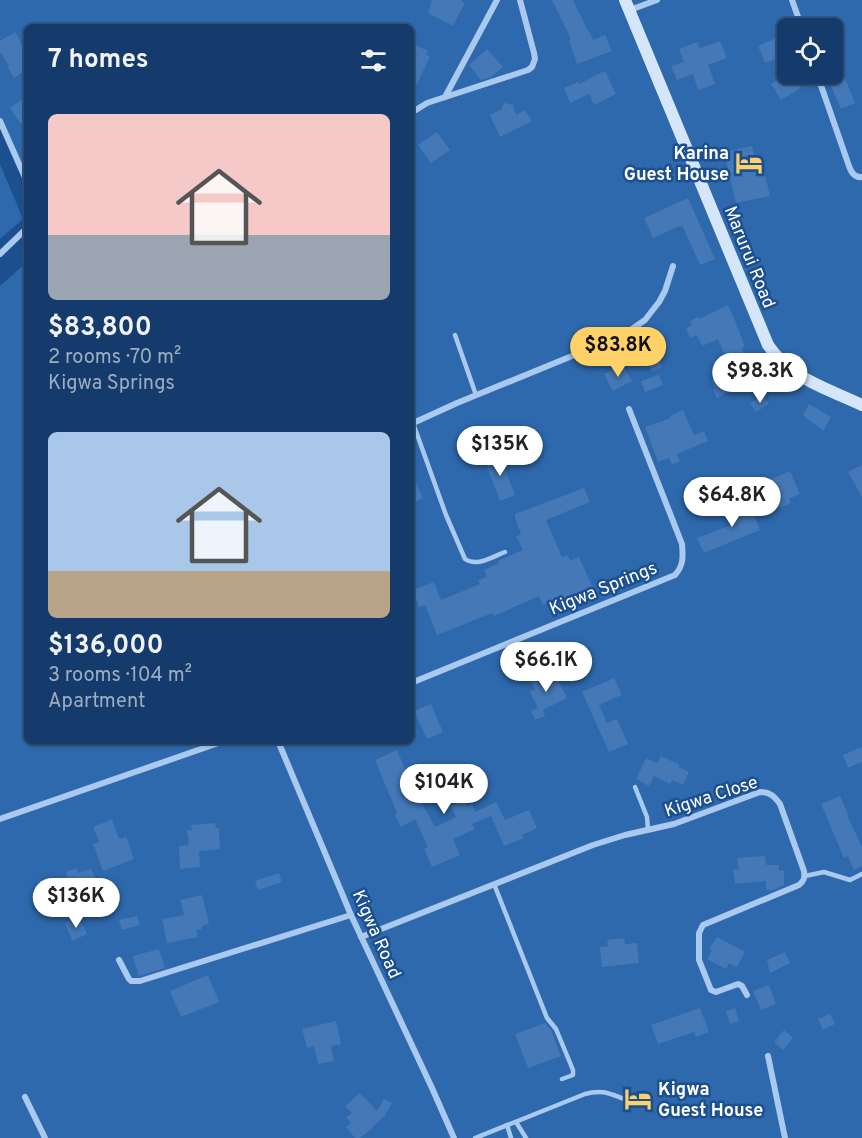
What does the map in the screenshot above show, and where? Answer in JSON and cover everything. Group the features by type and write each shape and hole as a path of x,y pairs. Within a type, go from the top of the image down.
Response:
{"street":[{"path":"444,97 496,0"},
{"path":"414,111 444,97 532,67 535,59 534,53 520,0"},
{"path":"627,5 657,0"},
{"path":"792,0 798,18"},
{"name":"Marurui Road","path":"627,5 768,345 776,357 802,378 862,405"},
{"path":"820,84 852,174 862,177"},
{"path":"0,122 24,175"},
{"path":"0,254 24,231"},
{"path":"414,422 632,329 645,320 659,302 673,266"},
{"name":"Kigwa Springs","path":"414,682 675,575 680,570 683,555 681,544 629,409"},
{"path":"0,819 215,744"},
{"name":"Kigwa Road","path":"279,744 351,915 454,1138"},
{"name":"Kigwa Close","path":"362,937 593,845 674,824 760,792 766,792 776,798 780,804 805,876"},
{"path":"747,994 738,984 716,992 711,990 699,960 700,929 799,885 805,876"},
{"path":"119,960 129,979 140,981 351,915"},
{"path":"768,1056 785,1138"},
{"path":"25,1097 45,1138"}],"lane":[{"path":"454,335 476,395"},
{"path":"414,428 465,559 477,563 505,552"},
{"path":"635,787 647,817 648,829"},
{"path":"805,876 824,872 850,880 862,874"},
{"path":"494,884 547,1018 556,1029 573,1070 573,1075 562,1079"},
{"path":"475,1138 595,1091 627,1100"},
{"path":"516,1122 526,1138"},
{"path":"507,1125 511,1138"}],"shaded area":[{"path":"0,0 862,0 862,1138 0,1138 0,286 24,265 24,744 414,744 414,24 24,24 24,173 0,118"},
{"path":"0,164 23,219 0,239"}],"building":[{"path":"432,0 460,0 465,3 453,26 428,13"},
{"path":"552,0 573,0 593,40 605,35 612,51 577,64 569,40 571,39"},
{"path":"15,32 22,44 24,71 14,78 0,52 0,41"},
{"path":"777,38 777,58 765,63 758,46"},
{"path":"720,41 727,58 708,65 715,84 698,90 693,74 677,80 671,66 684,62 679,49 697,42 700,48"},
{"path":"414,44 428,51 426,54 430,57 414,90"},
{"path":"487,49 503,67 491,77 481,80 469,65"},
{"path":"605,71 616,94 594,105 589,94 570,103 564,88 578,82 579,84"},
{"path":"843,73 855,103 841,109 830,84 843,84"},
{"path":"777,80 777,84 798,84 801,88 781,100 771,84"},
{"path":"24,98 24,122 21,124 10,108"},
{"path":"504,103 513,105 516,115 525,110 532,121 500,137 490,115 501,110"},
{"path":"437,132 450,150 431,163 418,145"},
{"path":"752,146 758,173 764,171 770,196 736,203 724,152"},
{"path":"688,198 715,259 700,265 682,225 653,238 644,218"},
{"path":"728,305 745,347 742,348 754,379 717,398 711,380 716,377 714,373 729,366 718,339 702,346 697,335 690,338 686,328 692,325 690,321"},
{"path":"658,356 662,367 652,372 647,360"},
{"path":"622,364 632,381 613,391 604,374"},
{"path":"659,375 663,385 645,392 641,381"},
{"path":"763,395 769,404 756,412 750,403"},
{"path":"809,404 831,417 823,431 803,415"},
{"path":"683,410 694,435 704,431 708,441 677,454 680,461 672,465 669,458 658,462 645,427 671,418 670,416"},
{"path":"499,454 515,495 500,501 484,459"},
{"path":"862,465 862,497 848,472"},
{"path":"790,471 800,494 789,499 791,503 780,508 778,502 770,506 760,484"},
{"path":"414,478 423,498 414,502"},
{"path":"584,488 590,502 546,520 562,557 568,555 570,561 579,557 593,588 554,605 552,601 543,605 539,596 494,616 492,613 437,635 425,605 419,607 414,590 434,582 441,600 480,584 478,580 487,577 484,570 523,550 516,536 521,534 515,514"},
{"path":"749,501 760,530 704,553 697,538 731,525 726,510"},
{"path":"553,670 567,698 543,710 545,716 535,720 531,711 538,708 530,692 535,689 531,681"},
{"path":"614,678 622,695 599,705 607,723 617,719 628,744 609,752 582,692"},
{"path":"431,704 443,732 427,739 414,711"},
{"path":"862,747 862,762 848,768 843,755"},
{"path":"397,750 419,802 421,801 435,827 456,817 451,806 464,800 467,806 472,804 475,812 496,802 505,820 529,810 537,828 522,835 524,838 504,846 491,816 472,824 475,829 453,839 460,855 432,867 424,849 428,847 415,819 401,827 375,760"},
{"path":"661,756 689,772 683,785 672,780 670,784 654,776 649,786 636,779 646,758 657,763"},
{"path":"840,796 862,847 862,866 854,870 848,856 844,858 821,804"},
{"path":"112,819 119,839 126,837 134,859 103,871 93,844 99,842 93,827"},
{"path":"215,823 216,828 219,828 220,849 199,851 200,867 180,869 179,846 189,845 187,830 192,830 191,825"},
{"path":"765,856 766,865 779,865 779,871 784,870 784,885 773,890 766,890 766,881 735,884 733,870 739,870 737,858"},
{"path":"77,868 78,873 91,869 101,890 74,910 65,893 71,890 66,872"},
{"path":"279,873 282,882 258,890 255,881"},
{"path":"202,895 209,924 196,930 198,937 167,943 162,919 184,915 180,900"},
{"path":"137,916 140,925 122,930 119,920"},
{"path":"79,917 87,934 72,941 65,923"},
{"path":"717,937 745,952 737,967 729,963 726,969 707,959 712,950 709,949"},
{"path":"624,938 625,944 637,943 639,963 602,967 600,947 608,946 607,940"},
{"path":"159,949 165,968 139,976 133,956"},
{"path":"785,952 790,963 770,973 767,960"},
{"path":"208,975 219,1002 181,1017 170,991"},
{"path":"769,985 776,1004 761,1010 753,991"},
{"path":"700,1008 709,1032 696,1037 694,1032 658,1044 651,1025"},
{"path":"735,1008 739,1021 730,1024 726,1011"},
{"path":"830,1014 835,1024 823,1030 818,1019"},
{"path":"336,1021 341,1044 331,1046 334,1061 318,1064 314,1046 307,1048 302,1029"},
{"path":"545,1023 551,1030 561,1056 528,1068 515,1034"},
{"path":"784,1030 793,1038 783,1050 774,1042"},
{"path":"360,1093 377,1111 384,1099 392,1103 384,1117 373,1128 360,1138 355,1138 346,1127 351,1123 346,1117 352,1113 345,1106"}],"place":[{"name":"Karina Guest House","path":"749,163"},
{"name":"Kigwa Guest House","path":"638,1099"}]}
